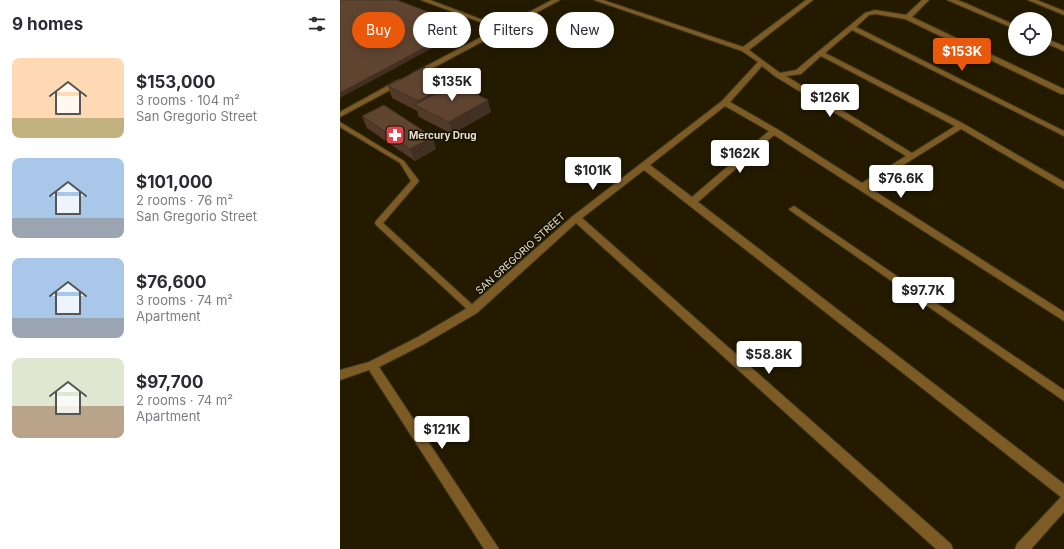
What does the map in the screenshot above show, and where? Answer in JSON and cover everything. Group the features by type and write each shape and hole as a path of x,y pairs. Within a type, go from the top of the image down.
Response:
{"street":[{"path":"424,0 479,20"},
{"path":"533,12 557,0"},
{"path":"597,0 744,50 779,75 912,156"},
{"path":"744,50 810,0"},
{"path":"907,17 926,0"},
{"path":"950,0 963,4 1008,24"},
{"path":"1031,0 1064,13"},
{"path":"779,75 798,72 850,27 867,14 875,12 907,17 1064,92"},
{"path":"850,27 1064,134"},
{"path":"340,115 479,40"},
{"path":"1052,43 1064,49"},
{"path":"821,53 961,126 1064,186"},
{"name":"SAN GREGORIO STREET","path":"340,375 372,365 473,310 576,218 724,103 762,62"},
{"path":"724,103 774,131 1064,317"},
{"path":"862,187 961,126"},
{"path":"692,202 774,131"},
{"path":"644,165 1064,492"},
{"path":"794,208 1064,396"},
{"path":"576,218 946,549"},
{"path":"372,365 492,549"},
{"path":"1022,549 1064,502"}],"lane":[{"path":"340,124 402,162 415,181 379,223 473,310"}],"building":[{"path":"340,0 397,0 428,12 413,12 413,48 424,48 340,93"},
{"path":"424,67 454,82 418,101 388,86"},
{"path":"454,83 488,100 449,122 415,105"},
{"path":"384,105 433,137 410,149 362,116"}],"place":[{"name":"Mercury Drug","path":"395,135"}]}
